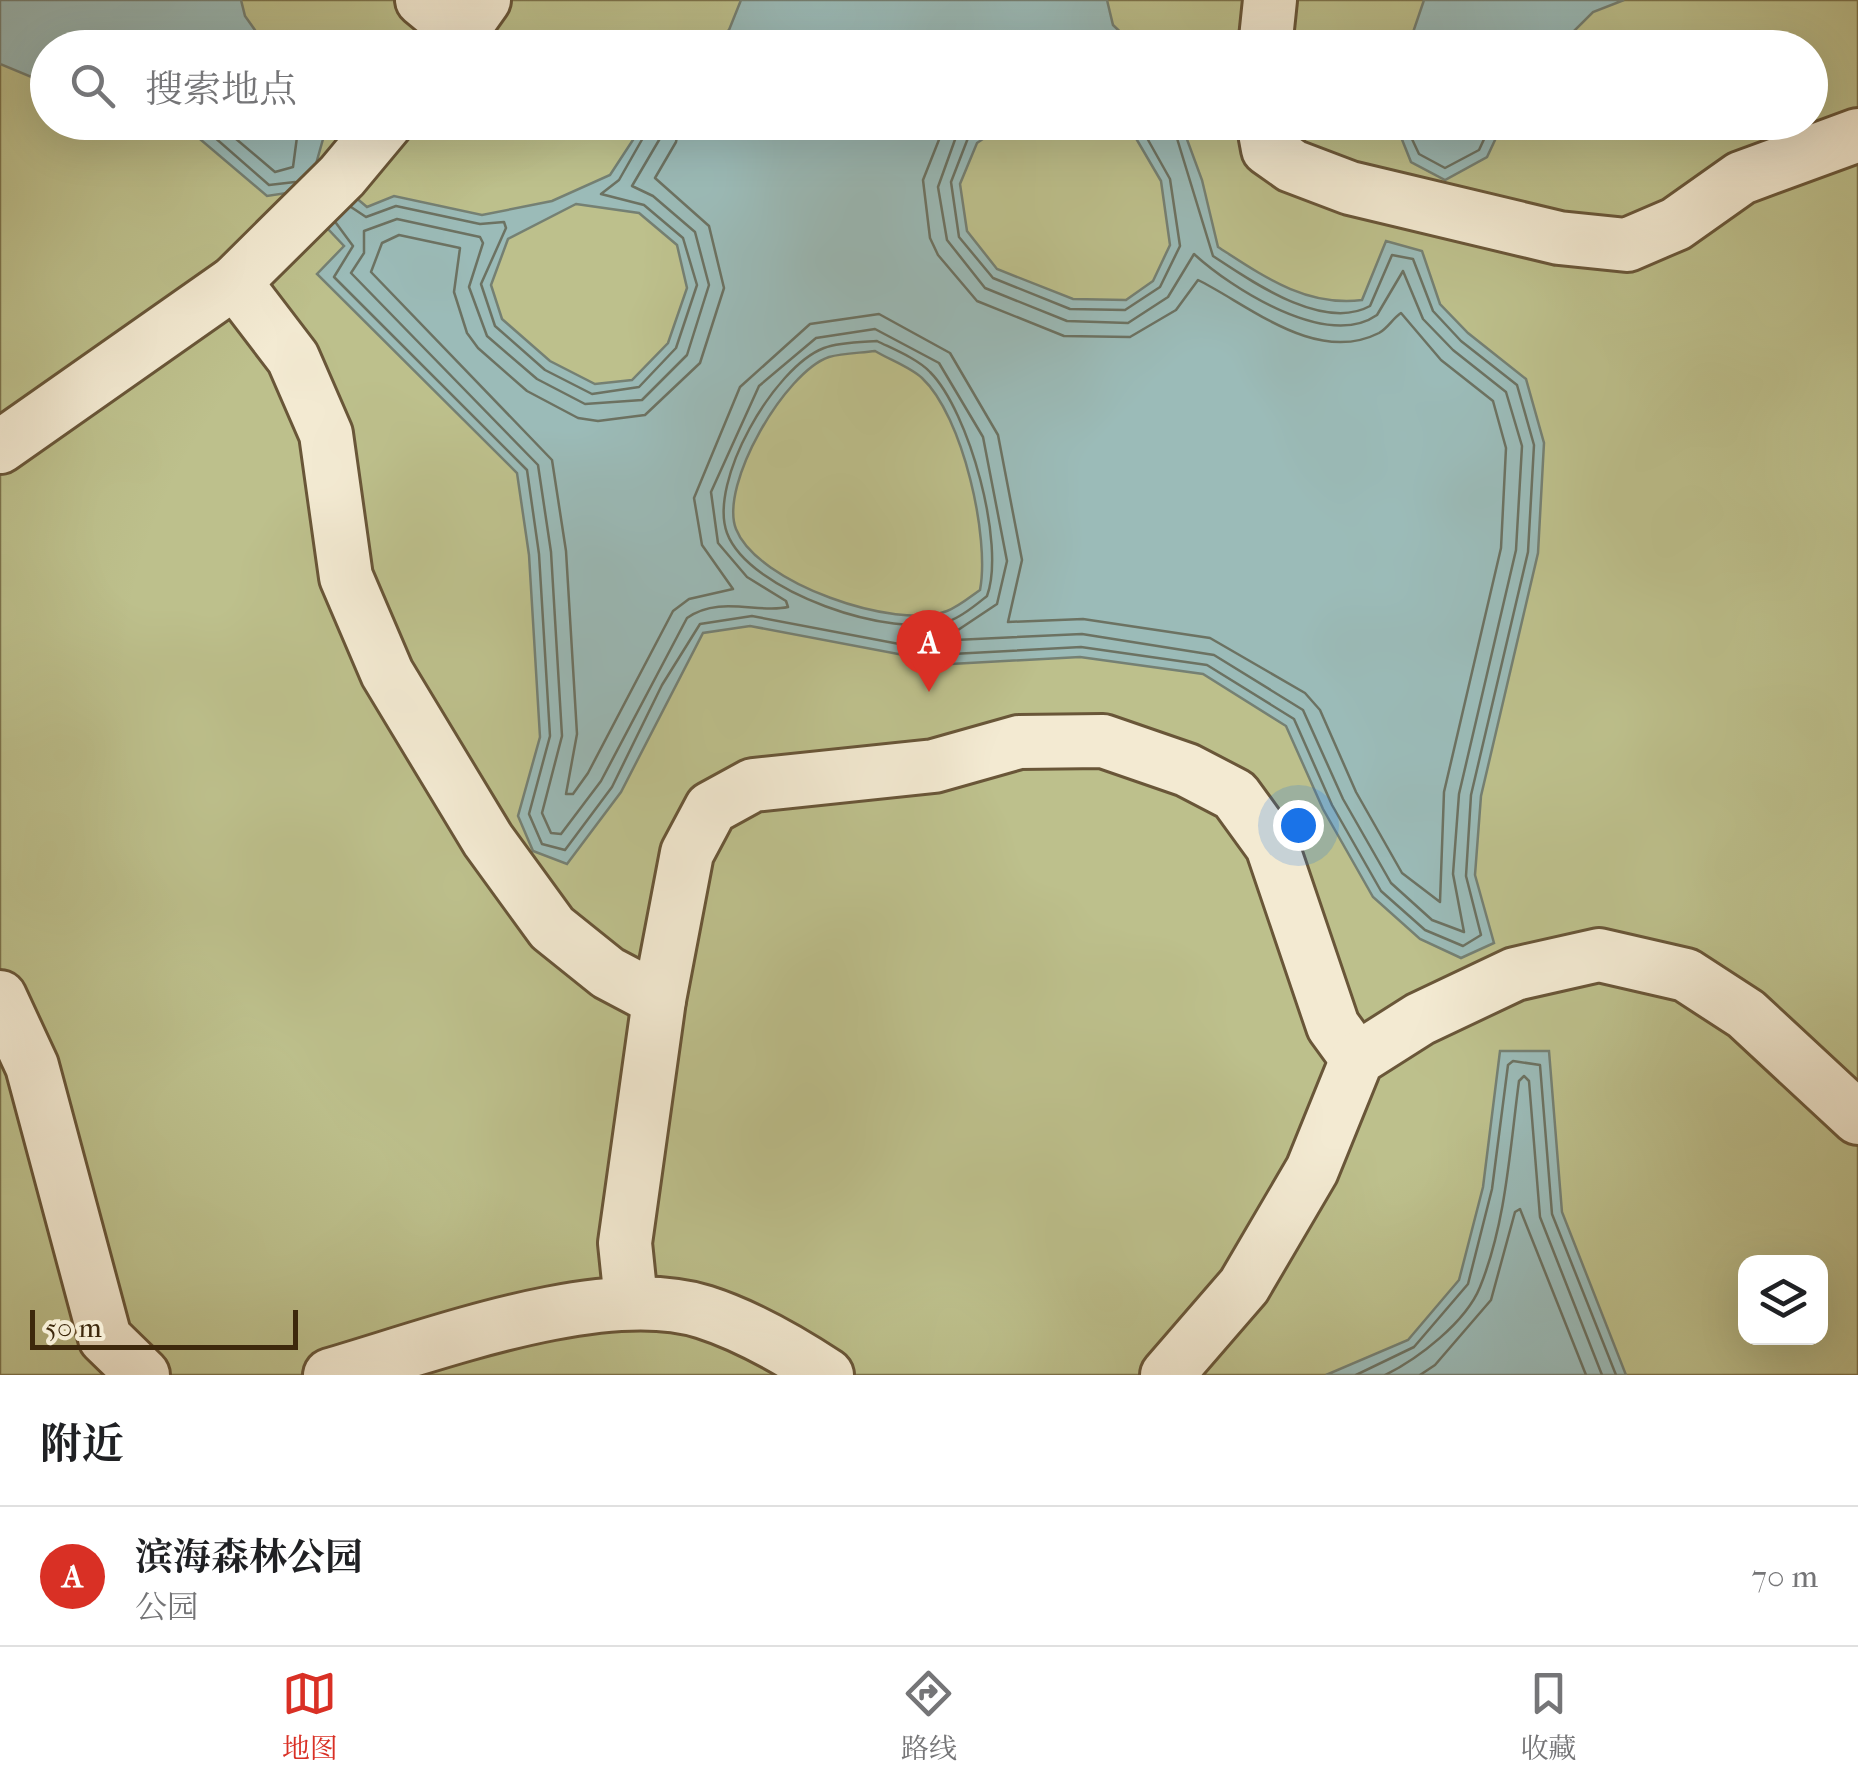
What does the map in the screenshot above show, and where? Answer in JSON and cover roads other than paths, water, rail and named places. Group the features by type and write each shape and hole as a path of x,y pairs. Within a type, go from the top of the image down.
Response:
{"street":[{"path":"422,0 465,27"},
{"path":"1268,30 1270,0"},
{"path":"1266,140 1268,149 1292,166 1350,188 1559,238 1627,245 1676,224 1741,178 1858,135"},
{"path":"0,447 234,282 342,176 371,140"},
{"path":"234,282 294,358 326,434 346,577 386,673 488,840 552,928 608,973 659,1000"},
{"path":"630,1301 625,1243 659,1000 687,853 711,808 754,785 934,766 1018,742 1103,741 1187,770 1235,795 1272,846 1333,1026 1357,1059"},
{"path":"1167,1375 1244,1286 1312,1170 1357,1059 1420,1018 1515,974 1598,955 1686,975 1746,1014 1858,1118"},
{"path":"0,997 32,1066 105,1338 144,1375"},
{"path":"330,1375 496,1327 630,1301 702,1312 783,1347 826,1375"}],"water":[{"path":"0,0 241,0 245,16 255,30 30,30 30,76 0,64"},
{"path":"741,0 1107,0 1113,25 1118,30 729,30"},
{"path":"1424,0 1624,0 1593,12 1575,30 1414,30"},
{"path":"201,140 323,140 316,164 367,207 394,196 482,215 552,201 610,175 633,140 981,140 960,184 967,231 997,269 1073,299 1126,300 1153,281 1170,245 1161,181 1137,140 1187,140 1202,180 1218,247 1286,287 1322,299 1362,300 1386,241 1422,251 1440,304 1468,333 1526,379 1544,443 1538,553 1481,796 1475,875 1494,943 1461,958 1420,939 1373,897 1323,809 1286,726 1203,674 1080,657 951,664 750,626 703,633 621,792 567,864 533,851 518,816 540,737 529,555 517,473 317,274 344,246 293,192 267,196","holes":["576,204 639,213 677,245 687,288 668,343 632,380 595,384 550,361 502,319 491,285 508,239","875,351 917,374 937,396 961,448 977,510 980,590 947,611 895,614 830,598 799,584 749,549 736,529 733,510 737,486 760,432 794,384 829,357"]},
{"path":"1402,140 1495,140 1487,157 1445,180 1411,162"},
{"path":"1500,1051 1549,1051 1562,1212 1626,1375 1326,1375 1408,1340 1459,1280 1483,1187"}],"place":[{"name":"滨海森林公园","path":"929,692"}]}
